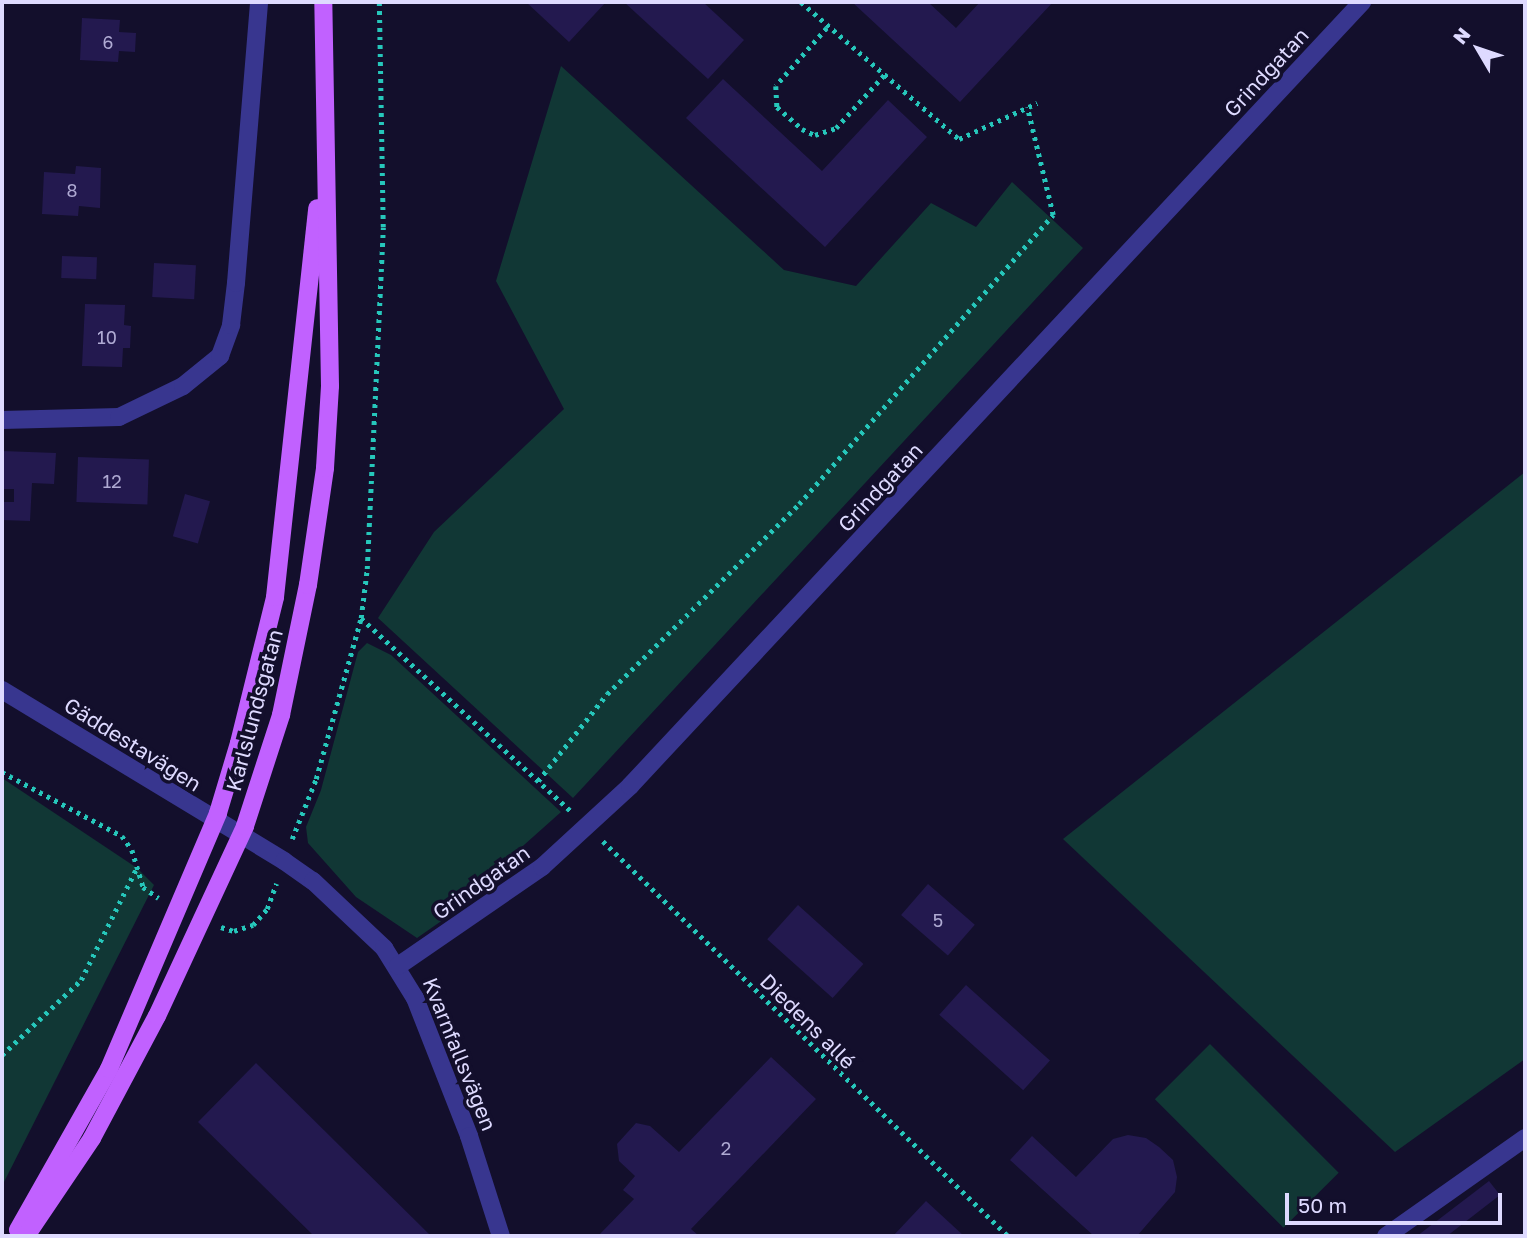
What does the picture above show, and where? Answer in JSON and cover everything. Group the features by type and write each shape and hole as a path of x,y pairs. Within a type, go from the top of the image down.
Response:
{"main road":[{"name":"Karlslundsgatan","path":"26,1236 98,1127 157,1016 241,836 281,715 308,585 325,468 330,361 323,141 323,2"},
{"name":"Karlslundsgatan","path":"15,1236 109,1069 215,821 275,597 306,339 323,141"}],"street":[{"path":"2,420 120,417 183,386 219,356 231,325 236,283 259,2"},
{"name":"Grindgatan","path":"398,966 542,867 588,826 944,452 1362,2"},
{"name":"Gäddestavägen","path":"2,690 241,836"},
{"name":"Kvarnfallsvägen","path":"241,836 313,881 398,966 450,1084 496,1234"},
{"path":"1386,1236 1525,1138"}],"path":[{"path":"801,2 827,28 959,139 1037,103"},
{"path":"827,28 776,86 777,107 802,129 815,135 836,128 884,75"},
{"path":"538,781 607,694 799,504 1053,215 1027,107"},
{"name":"Diedens allé","path":"360,618 588,826 1008,1236"},
{"path":"2,1055 80,980 137,868"}],"green space":[{"path":"561,66 784,270 856,286 931,203 976,227 1012,182 1083,248 573,798 378,618 434,532 564,409 496,281"},
{"path":"1525,472 1525,1059 1395,1152 1063,839"},
{"path":"367,643 391,655 561,812 496,870 483,892 417,938 356,897 308,843 306,827 321,790 358,652"},
{"path":"2,778 137,868 154,885 2,1186"},
{"path":"1210,1044 1339,1173 1284,1228 1155,1099"}],"building":[{"path":"526,2 606,2 569,42"},
{"path":"624,2 703,2 744,40 708,79"},
{"path":"852,2 928,2 956,28 980,2 1053,2 960,102"},
{"path":"82,18 120,20 119,32 136,33 135,52 119,51 118,62 80,60"},
{"path":"723,79 822,171 888,100 927,137 825,247 686,118"},
{"path":"76,166 101,168 100,208 79,206 78,216 42,214 44,172 75,174"},
{"path":"62,256 97,257 96,279 61,278"},
{"path":"154,263 196,265 194,299 152,297"},
{"path":"85,304 125,305 124,325 131,326 130,348 123,348 122,367 82,366"},
{"path":"2,451 56,453 54,484 32,483 30,521 2,520 2,502 14,502 14,489 2,489"},
{"path":"78,457 149,459 147,504 76,502"},
{"path":"185,494 210,501 198,543 173,536"},
{"path":"928,884 975,925 948,956 901,915"},
{"path":"798,905 863,964 833,998 767,939"},
{"path":"966,985 1050,1061 1023,1090 939,1015"},
{"path":"771,1057 816,1099 691,1229 699,1236 598,1236 634,1199 623,1190 635,1176 619,1161 617,1144 636,1123 650,1126 679,1152"},
{"path":"256,1063 431,1236 314,1236 198,1122"},
{"path":"1128,1135 1146,1138 1159,1147 1173,1160 1177,1177 1175,1192 1137,1236 1094,1236 1010,1160 1032,1136 1076,1177 1113,1139"},
{"path":"1489,1181 1500,1195 1447,1236 1417,1236"},
{"path":"926,1201 964,1236 893,1236"}]}
